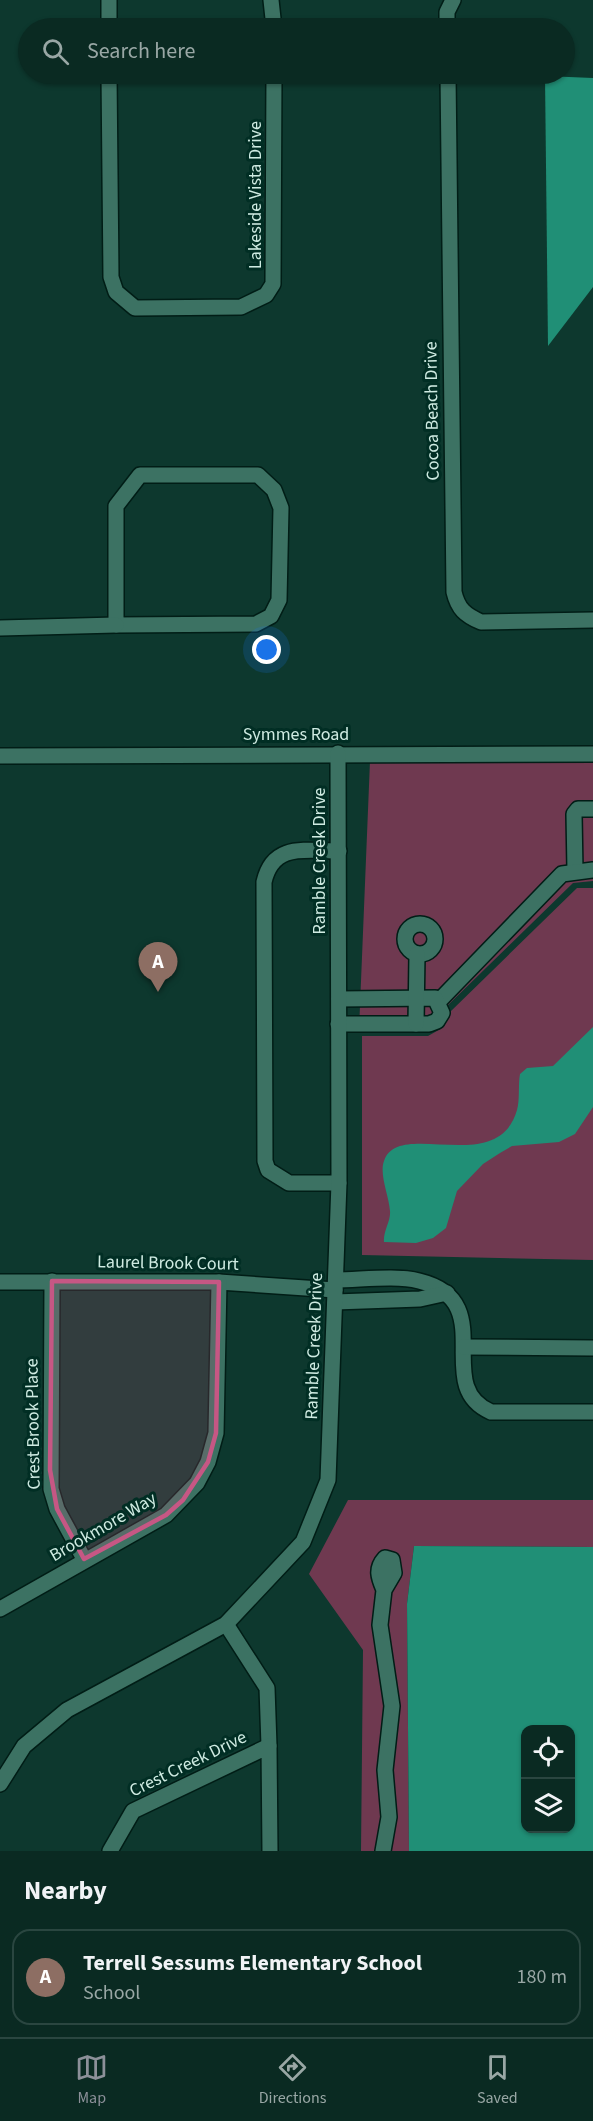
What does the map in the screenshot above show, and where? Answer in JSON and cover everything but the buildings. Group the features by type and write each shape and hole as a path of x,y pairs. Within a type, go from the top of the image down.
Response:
{"street":[{"path":"109,0 109,18"},
{"path":"271,0 273,18"},
{"path":"447,18 447,12 453,0"},
{"name":"Lakeside Vista Drive","path":"109,84 111,278 116,292 135,308 242,308 266,295 273,284 274,84"},
{"name":"Cocoa Beach Drive","path":"448,84 454,592 457,606 468,616 481,622 593,620"},
{"path":"0,628 256,624 271,616 279,600 281,508 274,490 258,475 140,475 116,506 116,625"},
{"name":"Symmes Road","path":"0,756 338,753 593,754"},
{"name":"Ramble Creek Drive","path":"0,1784 24,1746 67,1710 226,1624 303,1542 328,1480 339,1183 338,753"},
{"path":"575,871 574,814 578,809 593,809"},
{"path":"339,851 282,854 266,871 264,905 265,1161 268,1170 289,1183 339,1183"},
{"path":"438,1002 562,874 593,870"},
{"path":"417,954 417,1023"},
{"path":"338,1024 437,1021 442,1013 435,998 339,999"},
{"name":"Laurel Brook Court","path":"335,1291 417,1280 447,1293"},
{"name":"Crest Brook Place","path":"52,1281 51,1489 57,1509 84,1559"},
{"name":"Laurel Brook Court","path":"0,1282 219,1282 420,1299 447,1293"},
{"name":"Brookmore Way","path":"0,1609 84,1559 166,1515 197,1483 208,1462 216,1433 219,1282"},
{"path":"447,1293 464,1322 464,1384 478,1407 491,1412 593,1412"},
{"path":"464,1347 593,1348"},
{"path":"383,1851 389,1817 386,1746 392,1720 380,1625 384,1590"},
{"name":"Crest Creek Drive","path":"226,1624 267,1688 270,1851"},
{"name":"Crest Creek Drive","path":"110,1851 133,1811 269,1746"}],"highlighted area":[{"path":"52,1281 219,1282 216,1433 208,1462 183,1500 166,1515 84,1559 57,1509 50,1470"}],"shaded area":[{"path":"575,77 593,78 593,287 548,346 545,84 575,84"},
{"path":"370,761 593,761 593,881 573,883 446,1007 439,1022 359,1030"},
{"path":"577,888 593,888 593,1260 362,1255 362,1036 428,1036 444,1027 450,1012"},
{"path":"593,1027 593,1107 575,1134 559,1142 512,1146 483,1164 457,1191 446,1228 433,1238 416,1243 384,1242 390,1211 383,1179 383,1166 393,1149 408,1144 470,1145 490,1141 506,1130 517,1110 520,1074 527,1068 553,1066"},
{"path":"348,1500 593,1500 593,1547 414,1546 407,1604 409,1851 361,1851 363,1650 309,1574"},
{"path":"414,1546 593,1547 593,1851 409,1851 407,1604"}],"place":[{"name":"Terrell Sessums Elementary School","path":"158,992"}]}
